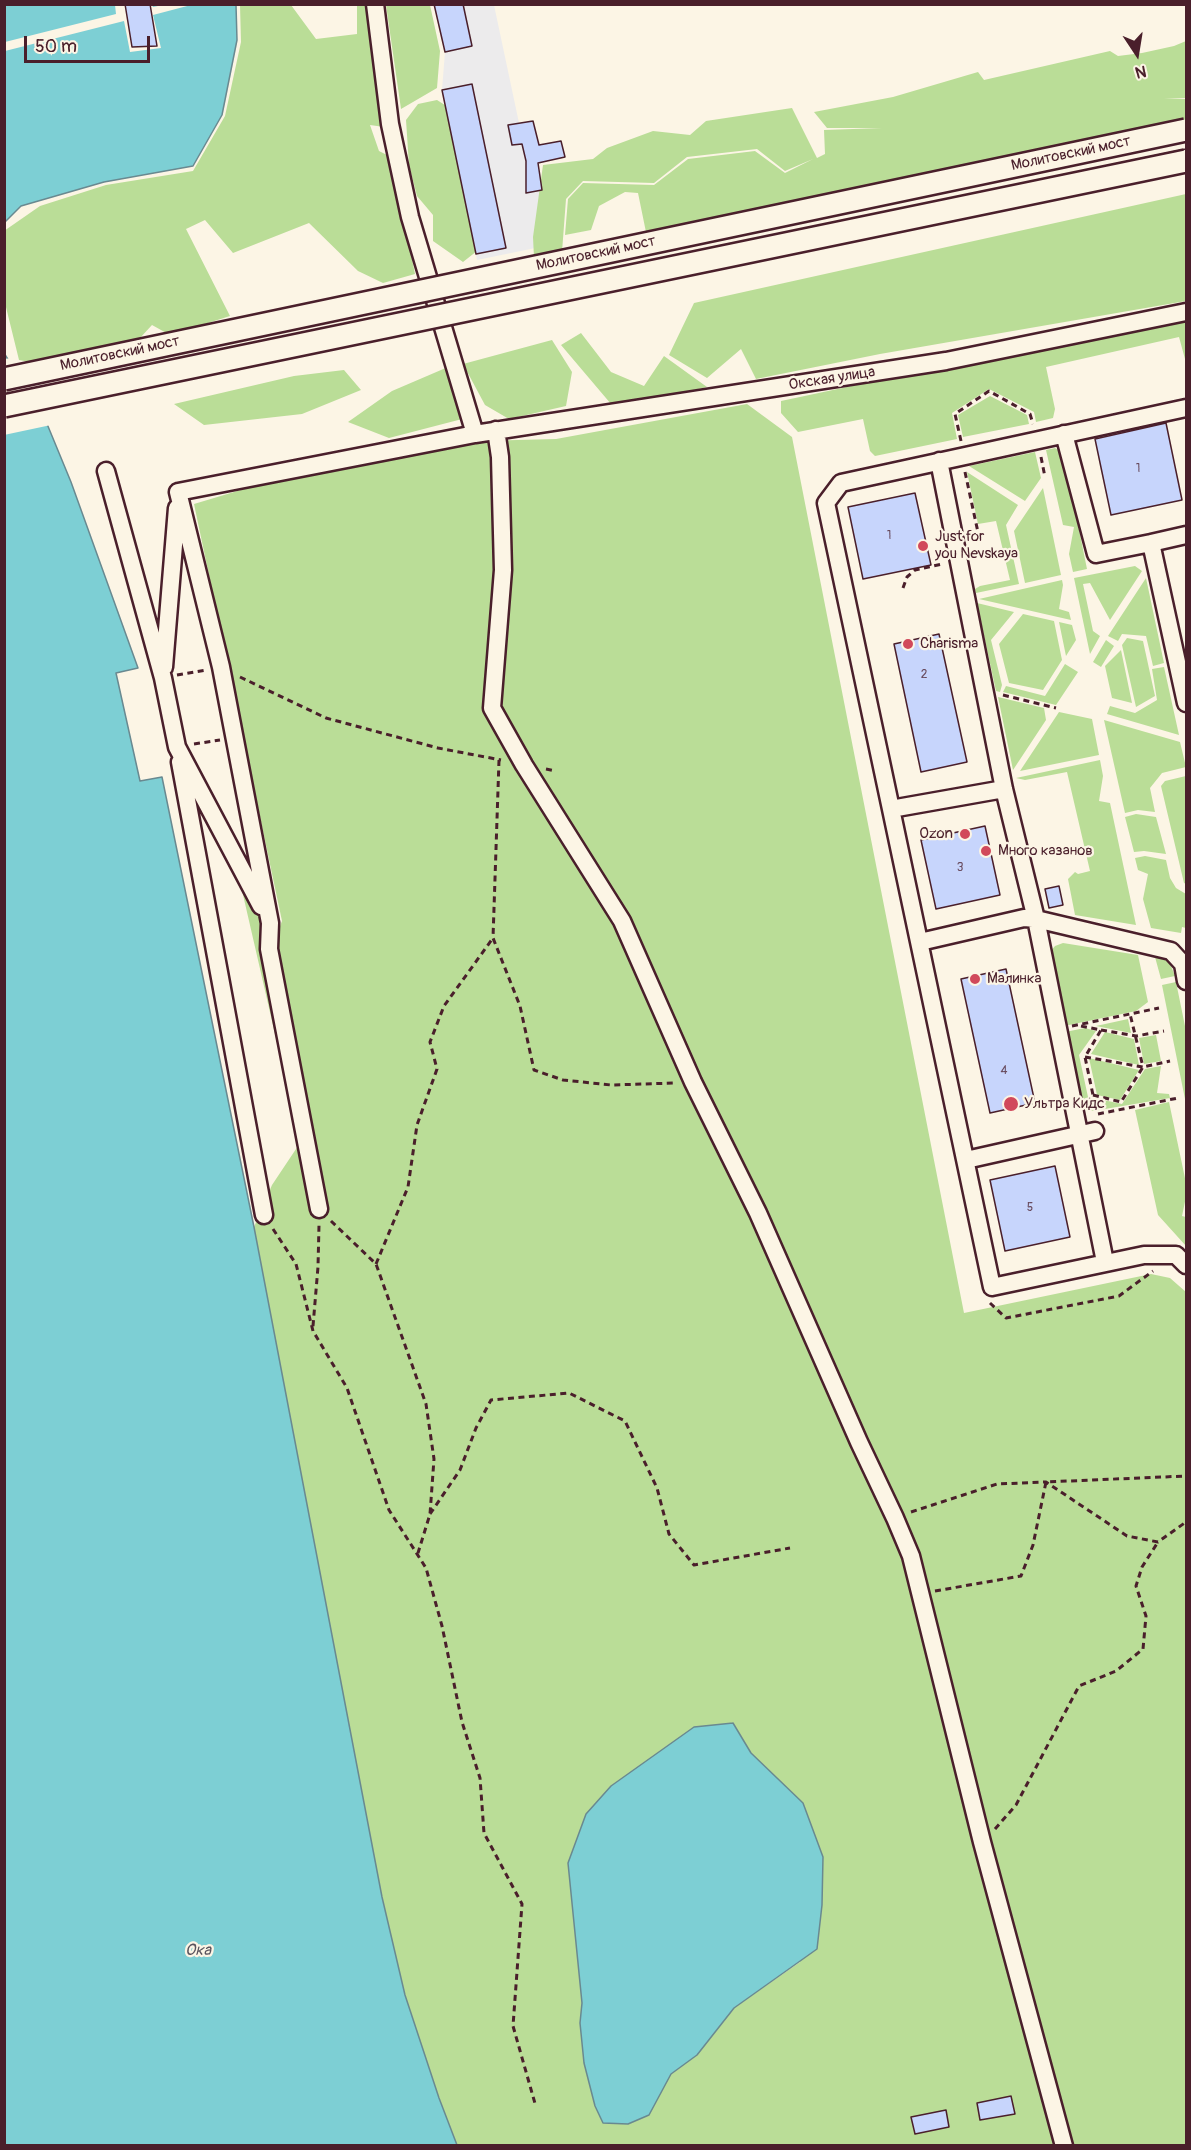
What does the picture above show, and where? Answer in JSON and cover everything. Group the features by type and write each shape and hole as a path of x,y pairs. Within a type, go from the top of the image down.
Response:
{"main road":[{"name":"Молитовский мост","path":"4,379 1186,130"},
{"name":"Молитовский мост","path":"4,406 1186,161"}],"street":[{"path":"375,4 390,124 410,217 475,434"},
{"name":"Окская улица","path":"178,492 496,430 946,361 1186,312"},
{"path":"1181,1260 1144,1255 992,1287 826,503 842,483 1186,408"},
{"path":"496,430 500,457 503,570 492,708 524,765 622,921 693,1082 758,1213 911,1556 982,1842 1064,2145"},
{"path":"1064,434 1096,554 1186,535"},
{"path":"939,461 1004,789 1088,1127 1105,1262"},
{"path":"106,471 163,678 264,1215"},
{"path":"178,492 221,667 270,923 269,949 319,1209"},
{"path":"163,678 178,492"},
{"path":"1150,543 1186,704"},
{"path":"177,747 270,923"},
{"path":"891,809 1004,789"},
{"path":"920,942 1024,918 1036,919 1171,951 1185,963 1186,981"},
{"path":"966,1160 1088,1127"}],"path":[{"path":"961,441 955,414 989,392 1030,414 1033,426"},
{"path":"967,468 965,471 979,537"},
{"path":"903,588 907,577 915,570 947,563"},
{"path":"163,678 221,667 326,718 438,748 556,771"},
{"path":"993,692 1056,708"},
{"path":"177,747 234,738"},
{"path":"499,760 493,938 520,1006 534,1070 563,1080 611,1084 693,1082"},
{"path":"376,1264 408,1187 417,1125 437,1069 430,1042 444,1006 493,938"},
{"path":"1070,1026 1159,1008"},
{"path":"1093,1095 1121,1102 1143,1067 1130,1014"},
{"path":"1078,1025 1136,1036 1164,1030"},
{"path":"1088,1103 1093,1095 1084,1057 1101,1030"},
{"path":"1084,1057 1143,1067 1170,1061"},
{"path":"1088,1127 1178,1098"},
{"path":"313,1331 318,1267 319,1209"},
{"path":"319,1209 376,1264 426,1404 434,1459 430,1514 418,1554"},
{"path":"264,1215 296,1264 313,1331 347,1388 389,1510 418,1554 429,1577 442,1626 462,1722 480,1778 484,1833 522,1904 513,2026 536,2107"},
{"path":"990,1303 1006,1318 1119,1296 1181,1260"},
{"path":"430,1514 460,1470 476,1428 491,1400 568,1393 625,1421 657,1488 669,1534 694,1565 790,1548"},
{"path":"895,1518 997,1484 1186,1476"},
{"path":"1046,1482 1127,1536 1158,1542"},
{"path":"921,1593 1021,1576 1033,1545 1046,1482"},
{"path":"982,1842 1016,1805 1079,1686 1116,1671 1143,1649 1146,1616 1136,1586 1142,1567 1158,1542 1186,1522"}],"shaded area":[{"path":"434,5 494,5 519,123 533,121 539,145 561,141 565,157 538,163 550,245 477,260 442,90 445,52"}],"green space":[{"path":"240,5 291,5 316,39 357,34 357,5 370,5 384,127 370,125 379,151 391,157 415,274 383,283 358,271 309,223 233,253 205,220 186,229 230,316 170,335 152,325 140,338 41,364 19,360 5,303 4,231 40,206 106,185 193,171 225,116 241,42"},
{"path":"386,5 430,5 440,51 437,88 401,109"},
{"path":"1186,41 1186,98 1164,98 1186,99 1186,120 647,237 638,193 625,192 599,206 591,230 565,235 568,199 583,183 654,185 688,159 755,151 785,173 813,159 785,171 757,149 687,157 654,183 583,181 566,199 562,252 534,258 533,237 543,165 593,159 607,148 653,131 690,135 706,121 792,108 817,158 825,154 824,130 882,128 827,128 814,112 893,97 978,72 984,80 1110,51 1118,56 1142,53"},
{"path":"437,100 462,116 482,247 463,262 433,241 433,215 417,196 409,165 406,120 418,104"},
{"path":"1186,194 1186,301 880,354 756,379 741,349 707,378 669,355 694,303"},
{"path":"1186,315 1186,359 1179,337 1046,367 1055,409 1053,418 1036,422 1034,412 989,389 952,413 957,439 875,456 870,451 863,419 798,432 781,413 781,401"},
{"path":"581,333 611,372 644,386 664,356 707,387 649,400 611,404 561,345"},
{"path":"552,340 572,372 566,406 509,419 485,405 463,364"},
{"path":"448,367 466,418 389,438 348,422 392,391"},
{"path":"344,370 361,390 302,414 204,425 174,404 294,376"},
{"path":"990,396 1027,415 1029,424 963,437 958,415"},
{"path":"747,404 792,437 964,1313 1151,1274 1170,1278 1186,1292 1186,2145 457,2145 439,2098 405,1995 382,1897 254,1227 272,1185 300,1143 241,886 275,939 282,921 194,504 264,483 479,441 556,439","holes":["733,1723 751,1753 803,1803 800,1962 734,2008 697,2055 671,2074 595,2106 580,2023 582,2003 568,1863 611,1786 650,1760"]},
{"path":"1055,448 1064,456 1087,569 1073,572 1069,554 1074,527 1063,525 1046,450"},
{"path":"1035,452 1041,478 1025,501 969,466"},
{"path":"967,472 1018,505 1006,525 1019,584 976,593 975,589 980,586 1010,580 996,521 978,524"},
{"path":"1043,488 1061,575 1025,583 1014,531"},
{"path":"1135,566 1142,571 1110,620 1090,583 1083,584 1093,631 1100,636 1090,654 1074,578"},
{"path":"1146,578 1164,663 1153,666 1146,636 1122,634 1118,641 1108,636"},
{"path":"1062,580 1059,609 1069,612 1071,620 979,599"},
{"path":"977,603 1014,612 991,640 1002,685 1000,692 996,691"},
{"path":"1023,614 1054,621 1062,660 1043,690 1009,683 999,644"},
{"path":"1059,622 1072,625 1076,640 1066,656"},
{"path":"1127,638 1143,641 1155,696 1136,707 1122,645"},
{"path":"1106,640 1114,646 1101,667 1093,662"},
{"path":"1121,650 1132,703 1112,698 1105,666"},
{"path":"1065,664 1078,672 1056,705 1003,692 1006,686 1045,696"},
{"path":"1164,667 1179,735 1107,714 1110,706 1135,713 1157,700 1152,669"},
{"path":"998,697 1044,708 1046,720 1013,770"},
{"path":"1059,712 1092,719 1099,755 1020,771"},
{"path":"1104,720 1180,742 1186,767 1162,773 1150,788 1155,812 1138,810 1125,813"},
{"path":"1100,760 1103,776 1099,801 1110,803 1136,925 1075,915 1068,879 1075,872 1078,874 1090,871 1067,772 1025,780 1016,778"},
{"path":"1186,776 1186,884 1161,786 1165,781"},
{"path":"1136,814 1156,817 1166,854 1134,852 1125,817"},
{"path":"1145,856 1166,860 1170,878 1176,888 1186,894 1186,928 1182,927 1181,933 1151,928 1143,899 1148,874 1138,870 1135,858"},
{"path":"1063,943 1138,955 1148,1002 1136,1011 1064,1026 1051,951 1055,946"},
{"path":"1155,957 1169,961 1175,976 1161,979"},
{"path":"1176,982 1186,1031 1186,1104 1162,985"},
{"path":"1128,1019 1131,1033 1096,1026"},
{"path":"1085,1028 1096,1031 1079,1055 1088,1097 1081,1106 1065,1032"},
{"path":"1105,1032 1134,1039 1139,1065 1091,1054"},
{"path":"1156,1035 1161,1061 1144,1064 1139,1038"},
{"path":"1089,1058 1139,1070 1120,1100 1097,1095"},
{"path":"1161,1066 1157,1093 1169,1094 1170,1098 1093,1111 1086,1110 1094,1098 1122,1104 1145,1069"},
{"path":"1169,1102 1186,1183 1182,1216 1186,1217 1186,1246 1158,1215 1135,1110"}],"water":[{"path":"5,5 236,5 237,40 222,115 193,166 104,182 21,206 5,222"},
{"name":"Ока","path":"4,353 45,419 71,482 138,668 116,673 140,781 162,777 254,1227 382,1897 405,1995 457,2145 5,2145"},
{"path":"733,1723 751,1753 803,1803 823,1857 822,1905 817,1949 734,2008 697,2055 671,2074 649,2115 628,2124 603,2123 595,2106 584,2063 580,2023 582,2003 568,1863 586,1814 611,1786 694,1727"}],"pier":[{"path":"115,5 152,5 153,7 191,5 153,15 161,48 130,52 124,21 5,51 5,42 116,14"},
{"path":"11,358 51,425 4,435 5,359"}],"building":[{"path":"125,4 150,4 157,46 132,47"},
{"path":"434,4 463,4 472,46 445,52"},
{"path":"472,84 506,248 476,254 442,90"},
{"path":"533,121 539,145 561,141 565,157 538,163 542,190 526,193 526,161 522,144 512,145 508,125"},
{"path":"1166,423 1182,500 1111,515 1095,439"},
{"path":"915,493 931,565 863,579 848,507"},
{"path":"939,634 967,762 921,772 894,644"},
{"path":"985,826 1000,895 936,909 921,840"},
{"path":"1059,886 1063,905 1049,908 1045,889"},
{"path":"1006,969 1035,1103 990,1113 961,979"},
{"path":"1055,1166 1070,1237 1005,1251 990,1180"},
{"path":"1011,2096 1015,2114 980,2120 977,2103"},
{"path":"946,2110 949,2127 915,2134 911,2117"}],"tram line":[{"path":"4,398 1186,149"},
{"path":"4,389 276,331"}],"place":[{"name":"Just for you Nevskaya","path":"923,546"},
{"name":"Charisma","path":"908,644"},
{"name":"Ozon","path":"965,834"},
{"name":"Много казанов","path":"986,851"},
{"name":"Малинка","path":"975,979"},
{"name":"Ультра Кидс","path":"1011,1104"}]}
